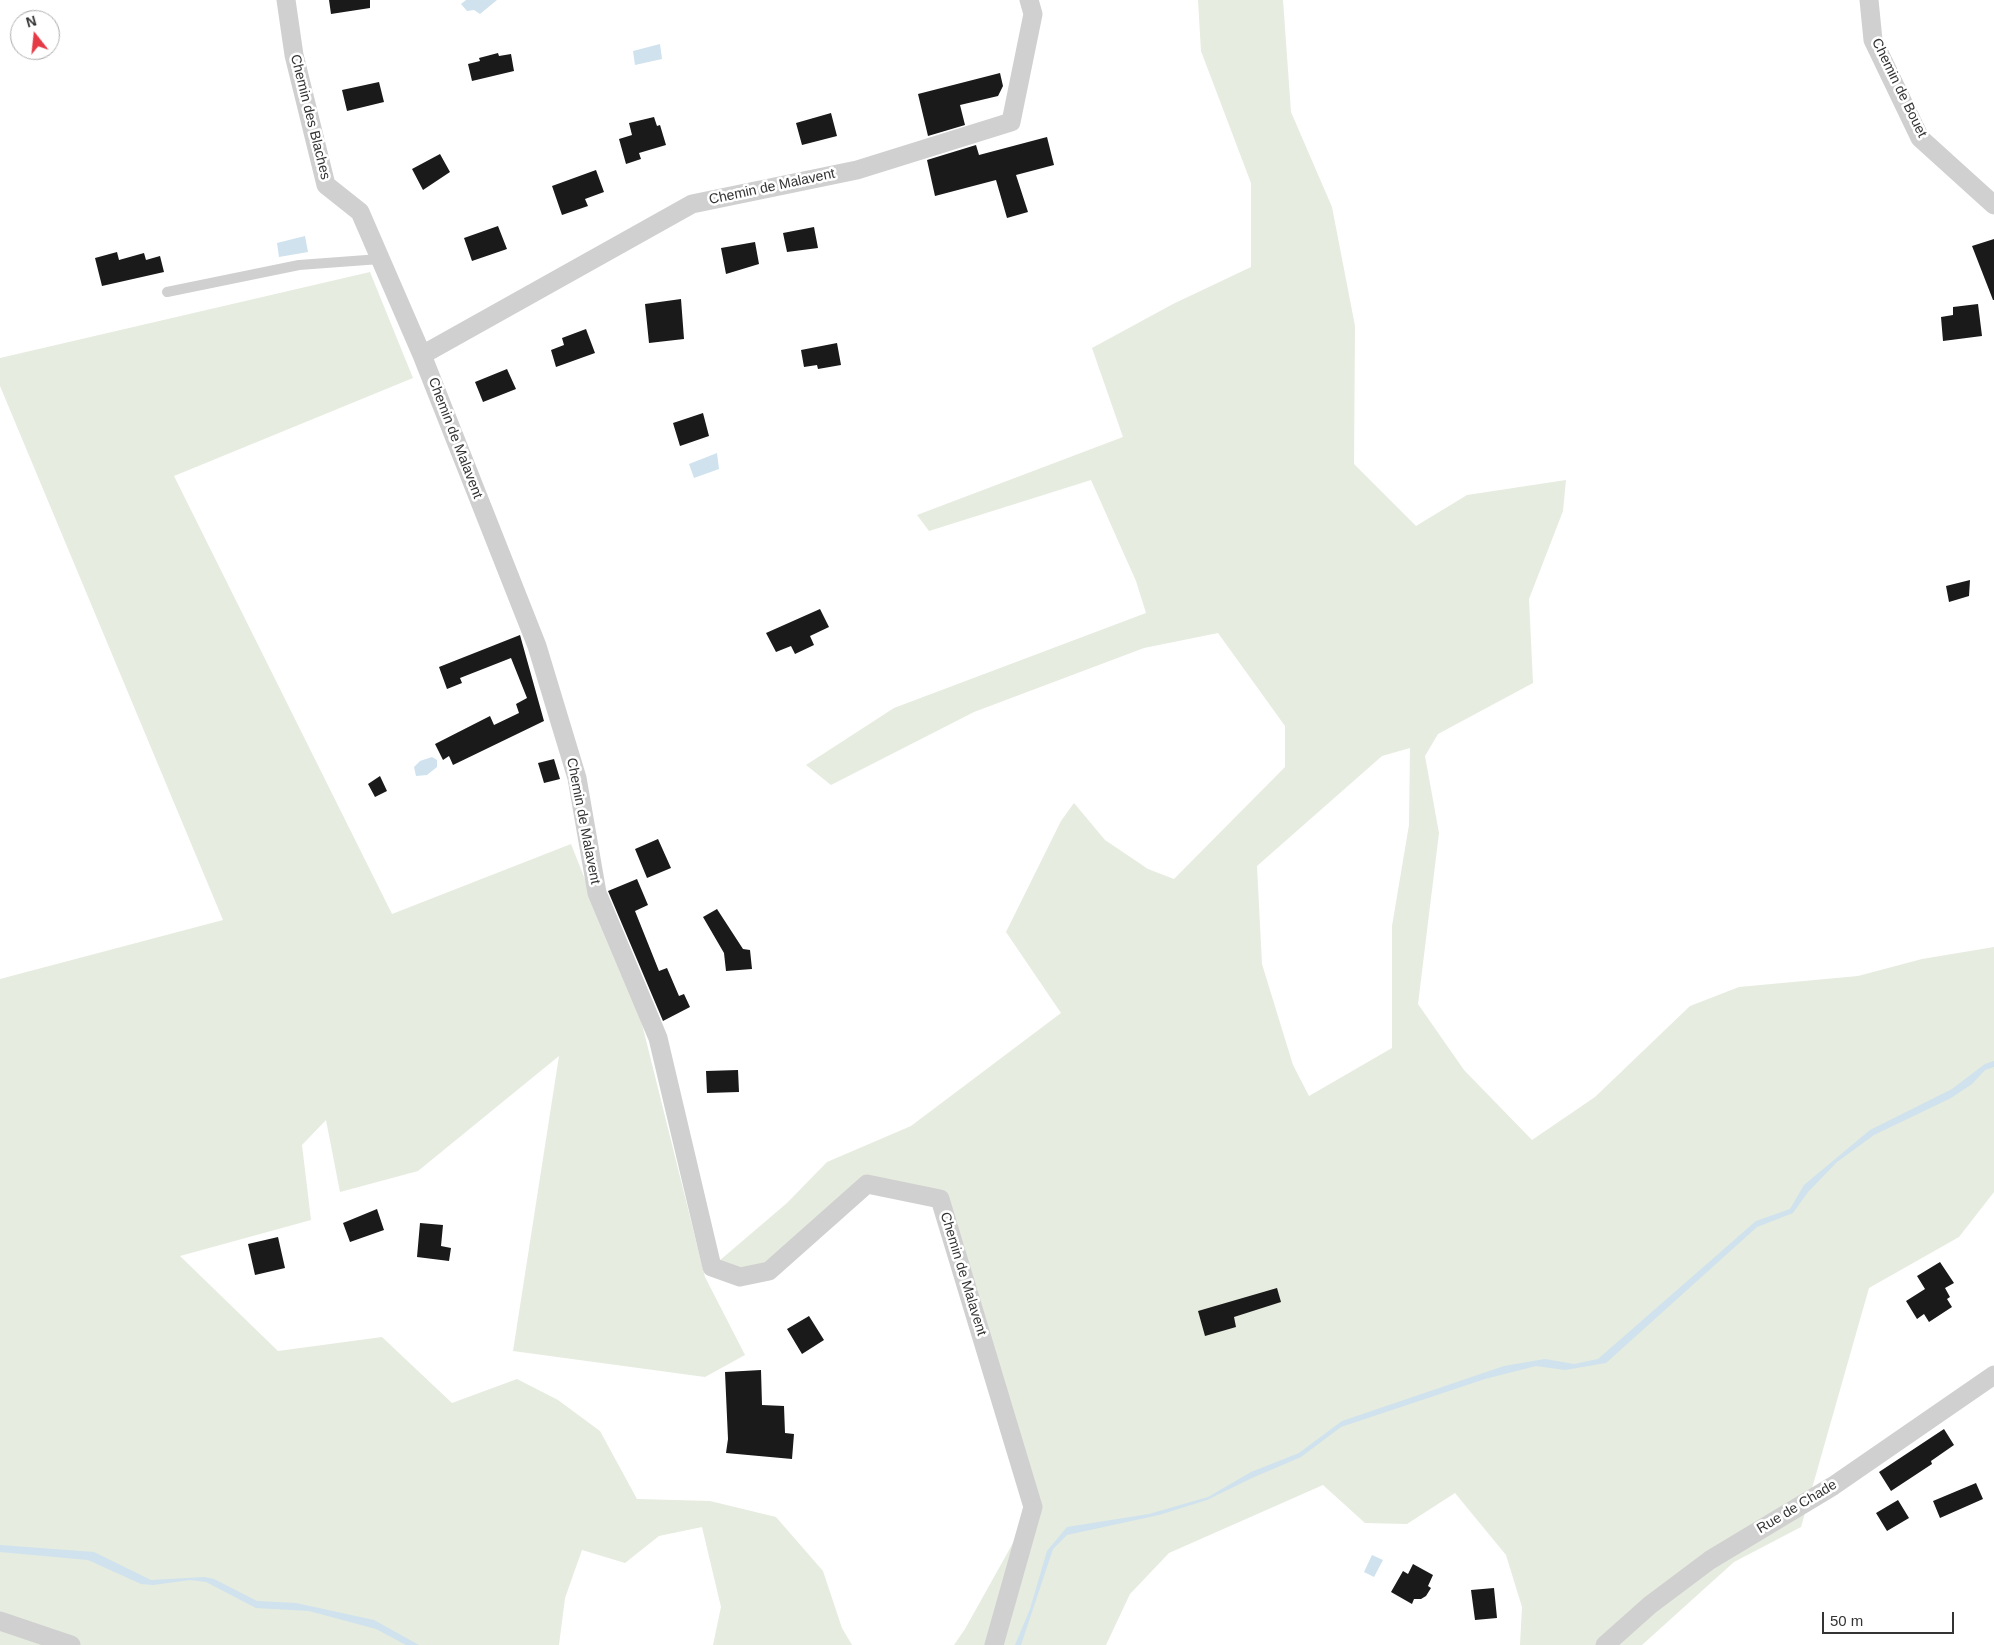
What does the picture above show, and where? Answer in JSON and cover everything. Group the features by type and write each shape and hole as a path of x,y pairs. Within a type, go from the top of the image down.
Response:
{"street":[{"name":"Chemin des Blaches","path":"286,0 294,55 326,186 360,212 422,355"},
{"name":"Chemin de Malavent","path":"994,1645 1033,1507 940,1199 867,1184 769,1270 740,1277 712,1267 658,1038 597,892 578,778 537,646 422,355 692,204 857,170 1011,122 1032,14 1029,0"},
{"name":"Chemin de Bouet","path":"1869,0 1874,40 1920,138 1994,205"},
{"name":"Rue de Chade","path":"1605,1645 1650,1605 1710,1560 1833,1486 1994,1374"},
{"path":"0,1621 71,1645"}],"lane":[{"path":"168,292 299,266 380,259"}],"shaded area":[{"path":"1198,0 1283,0 1291,112 1332,207 1355,326 1354,464 1416,526 1467,495 1566,480 1563,511 1529,599 1533,683 1438,734 1425,756 1439,833 1418,1004 1464,1070 1532,1140 1595,1097 1690,1006 1739,987 1858,976 1922,959 1994,947 1994,1192 1959,1237 1869,1288 1801,1527 1734,1562 1642,1645 1520,1645 1522,1607 1506,1555 1455,1493 1407,1524 1365,1523 1323,1485 1169,1553 1130,1594 1106,1645 954,1645 965,1629 1033,1507 940,1199 867,1184 769,1271 712,1267 787,1203 827,1162 911,1126 1061,1013 1006,932 1061,821 1074,803 1105,840 1148,869 1174,879 1285,767 1285,726 1218,633 1144,648 974,712 831,785 806,765 894,708 1146,613 1136,581 1091,480 929,531 917,515 1123,437 1092,348 1173,304 1251,267 1251,183 1201,51","holes":["1410,748 1409,825 1392,926 1392,1048 1309,1096 1293,1065 1262,964 1257,866 1382,756"]},
{"path":"370,272 413,378 174,476 392,914 571,844 641,1020 705,1277 745,1355 705,1377 513,1351 559,1056 418,1171 340,1192 326,1120 302,1145 311,1220 180,1256 278,1351 382,1337 452,1403 517,1379 558,1400 600,1431 637,1499 710,1501 776,1517 823,1571 842,1628 852,1645 713,1645 721,1607 702,1527 659,1536 625,1563 582,1550 565,1598 559,1645 0,1645 0,979 223,920 0,386 0,358"}],"water":[{"path":"466,0 497,0 480,14 474,10 467,11 461,4"},
{"path":"660,44 662,59 635,65 633,51"},
{"path":"305,236 308,252 279,257 277,243"},
{"path":"717,453 719,469 694,478 689,464"},
{"path":"432,757 437,760 437,767 427,775 416,776 414,767 420,761"},
{"path":"1994,1061 1994,1067 1985,1070 1972,1084 1951,1098 1874,1135 1837,1162 1808,1192 1793,1213 1757,1227 1606,1363 1565,1370 1536,1366 1485,1379 1341,1427 1301,1457 1207,1500 1159,1515 1067,1535 1053,1549 1021,1645 1015,1645 1030,1609 1047,1551 1067,1527 1149,1514 1208,1497 1251,1472 1299,1453 1342,1421 1504,1366 1545,1359 1574,1364 1598,1359 1756,1221 1790,1209 1804,1185 1870,1130 1952,1089 1985,1064"},
{"path":"0,1545 94,1552 151,1580 204,1577 214,1579 257,1601 296,1603 374,1620 419,1645 406,1645 376,1629 309,1611 256,1608 206,1582 190,1580 153,1585 141,1584 88,1560 0,1552"},
{"path":"1372,1555 1383,1560 1374,1577 1364,1572"}],"building":[{"path":"329,0 370,0 370,8 331,14"},
{"path":"498,53 499,56 511,54 514,71 472,81 468,64 480,61 479,58"},
{"path":"1000,73 1003,86 998,96 960,105 965,125 928,136 918,94"},
{"path":"379,82 384,102 347,111 342,90"},
{"path":"831,113 837,136 802,145 796,123"},
{"path":"654,117 657,126 660,125 666,145 639,153 641,159 626,164 619,139 632,135 629,123"},
{"path":"1047,137 1054,165 1016,175 1028,212 1007,218 996,180 935,196 927,160 976,145 979,155"},
{"path":"440,154 450,172 423,190 412,169"},
{"path":"596,170 604,192 585,199 588,206 562,215 552,186"},
{"path":"498,226 507,249 472,261 464,238"},
{"path":"814,227 818,248 787,252 783,233"},
{"path":"1994,239 1994,300 1993,300 1972,246"},
{"path":"755,242 759,264 726,274 721,248"},
{"path":"117,252 119,260 144,253 146,260 160,256 164,272 102,286 95,258"},
{"path":"681,299 684,339 649,343 645,304"},
{"path":"1978,304 1982,336 1943,341 1941,317 1953,315 1953,307"},
{"path":"586,329 595,353 556,367 551,350 564,345 562,338"},
{"path":"837,343 841,365 818,369 817,365 804,367 801,350"},
{"path":"507,369 516,389 483,402 475,382"},
{"path":"703,413 709,436 680,446 673,423"},
{"path":"1970,580 1969,596 1949,602 1946,586"},
{"path":"820,609 829,627 810,636 814,645 795,654 791,646 776,652 766,633"},
{"path":"520,635 544,721 453,765 449,756 443,760 435,744 490,716 494,725 519,713 516,704 527,698 511,658 460,678 462,683 447,689 439,667"},
{"path":"554,759 560,779 544,783 538,763"},
{"path":"380,776 387,791 375,797 368,784"},
{"path":"658,839 671,868 647,878 635,849"},
{"path":"637,879 648,905 635,911 659,971 667,968 679,996 684,994 690,1007 663,1021 608,891"},
{"path":"717,909 743,949 750,950 752,969 726,971 724,953 703,917"},
{"path":"738,1070 739,1092 707,1093 706,1071"},
{"path":"377,1209 384,1230 350,1242 343,1223"},
{"path":"420,1223 443,1225 441,1246 451,1248 449,1261 417,1257"},
{"path":"278,1237 285,1268 255,1275 248,1244"},
{"path":"1940,1262 1954,1283 1945,1288 1950,1297 1947,1299 1952,1307 1929,1322 1924,1314 1917,1319 1906,1301 1925,1289 1917,1276"},
{"path":"1277,1288 1281,1302 1234,1317 1236,1327 1205,1336 1198,1311"},
{"path":"809,1316 824,1340 802,1354 787,1329"},
{"path":"761,1370 762,1405 784,1406 785,1433 794,1434 792,1459 726,1453 728,1439 725,1372"},
{"path":"1944,1429 1954,1445 1931,1461 1932,1464 1891,1491 1879,1472"},
{"path":"1976,1483 1983,1499 1940,1518 1933,1501"},
{"path":"1898,1500 1909,1518 1887,1531 1876,1513"},
{"path":"1413,1564 1433,1575 1428,1586 1431,1588 1426,1596 1421,1599 1414,1599 1412,1604 1391,1592 1403,1571 1408,1574"},
{"path":"1494,1588 1497,1618 1475,1620 1471,1590"}]}
